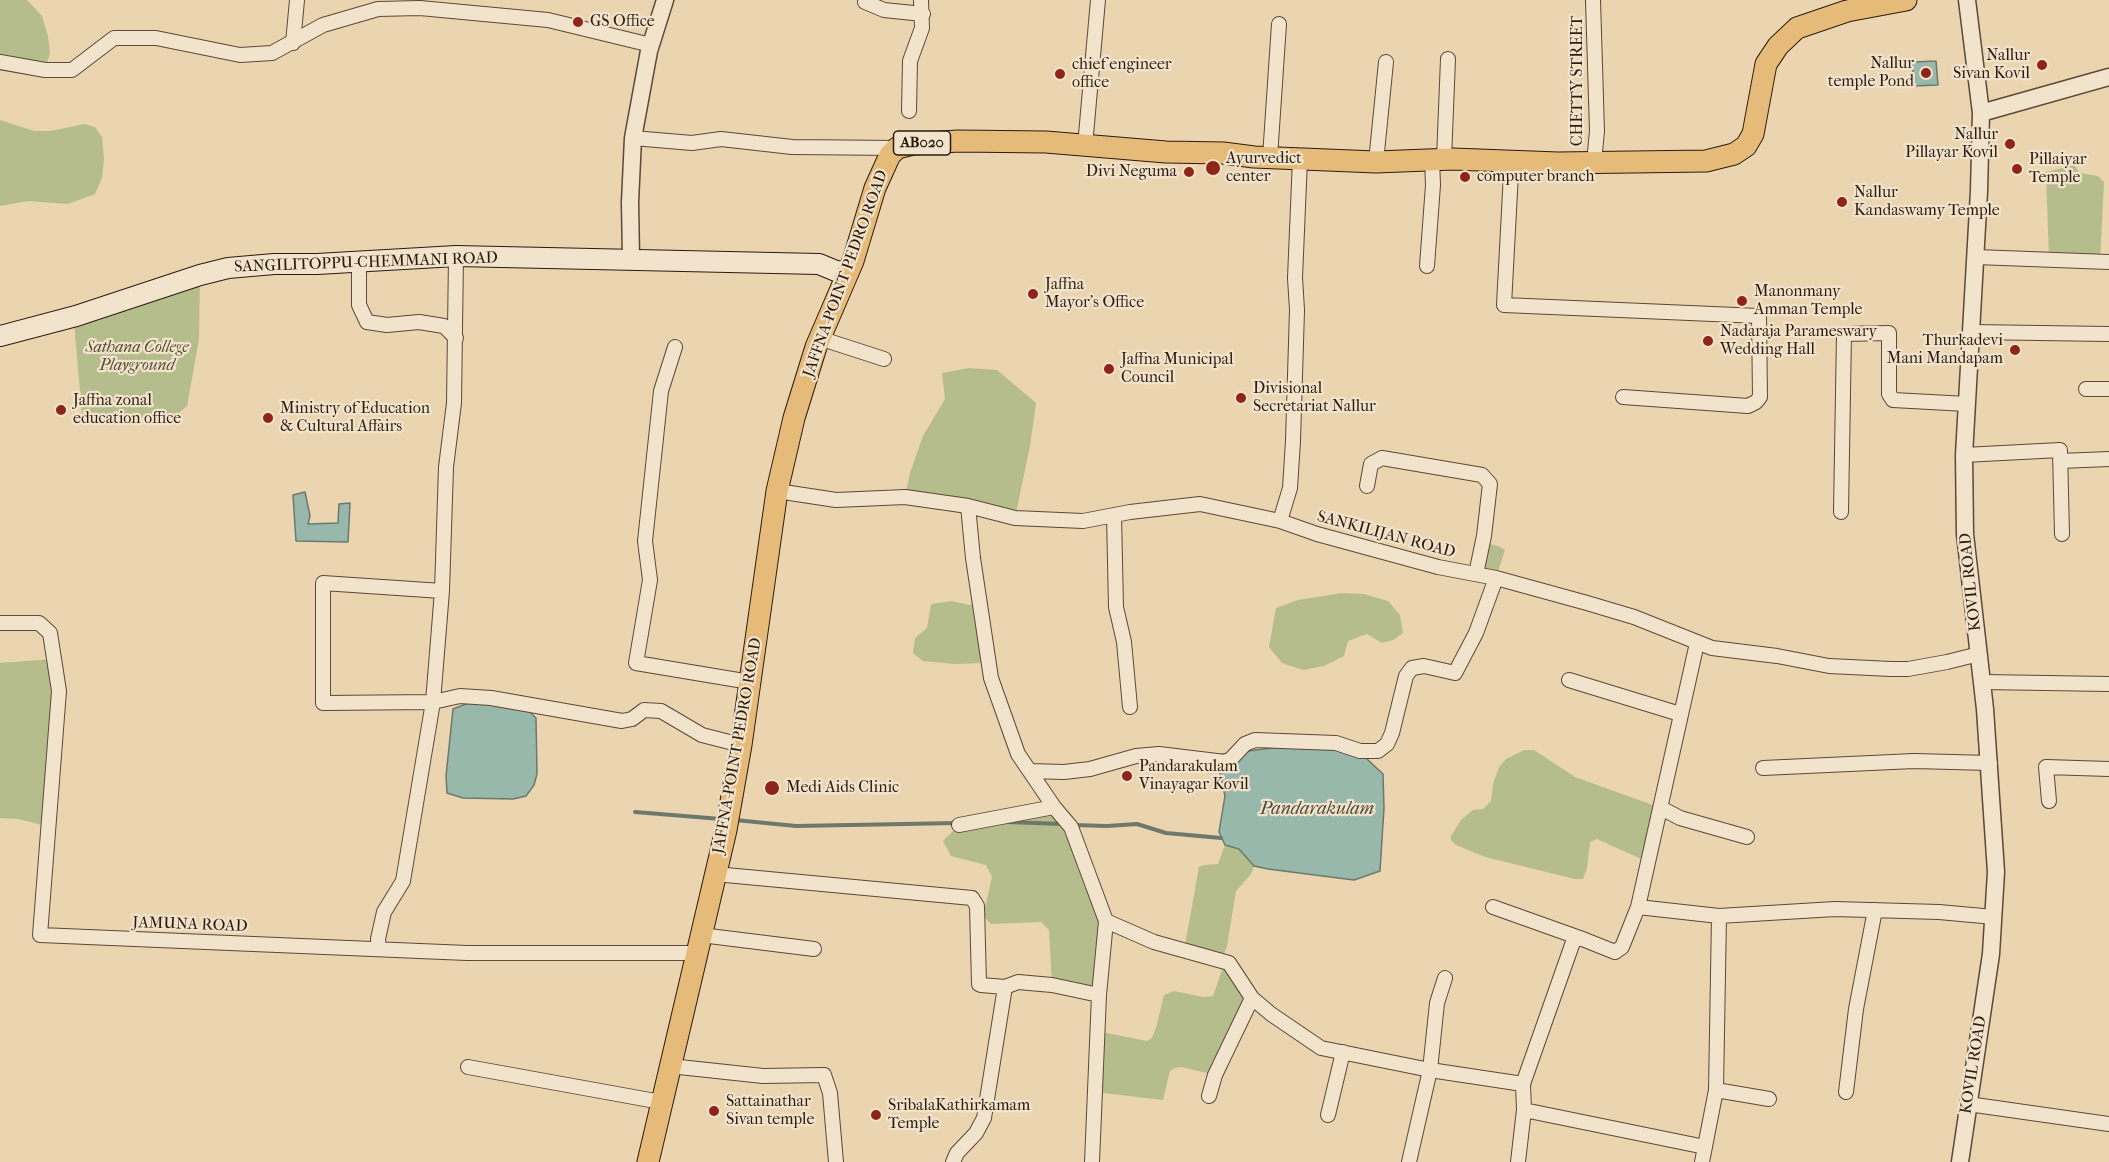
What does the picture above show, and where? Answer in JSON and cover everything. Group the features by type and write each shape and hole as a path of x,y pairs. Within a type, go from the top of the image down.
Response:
{"main road":[{"name":"AB020","path":"897,148 914,144 958,141 1046,142 1376,162 1438,159 1594,162 1707,161 1734,154 1746,146 1753,134 1766,64 1778,46 1797,28 1847,11 1906,0"},
{"name":"JAFFNA-POINT PEDRO ROAD","path":"648,1162 726,830 741,745 777,491 794,418 819,338 848,272 875,188 890,155 897,148"},
{"name":"SANGILITOPPU-CHEMMANI ROAD","path":"0,336 76,316 175,282 228,268 274,264 316,264 456,256 819,264 848,272"}],"street":[{"path":"293,43 297,0"},
{"path":"631,259 630,202 633,138 651,45 665,0"},
{"path":"1085,146 1098,0"},
{"name":"CHETTY STREET","path":"1593,0 1597,131 1594,162"},
{"name":"KOVIL ROAD","path":"1960,1162 1991,954 1996,872 1990,763 1980,654 1972,607 1965,534 1964,454 1976,257 1981,113 1968,0"},
{"path":"865,2 884,10 922,7 922,28 910,62 909,111"},
{"path":"0,62 45,70 72,70 114,38 156,38 240,55 272,53 323,25 378,9 420,8 548,20 651,45"},
{"path":"1270,157 1279,24"},
{"path":"1427,266 1433,185 1438,159 1448,59"},
{"path":"1376,162 1386,62"},
{"path":"1981,113 2109,77"},
{"path":"633,138 692,143 722,139 792,147 897,148"},
{"path":"1280,521 1290,489 1293,441 1295,278 1300,159"},
{"path":"1509,161 1511,173 1504,305 1759,316 1760,396 1756,402 1748,406 1623,397"},
{"path":"379,949 378,939 384,912 403,880 433,702 442,591 446,468 454,403 456,256"},
{"path":"1976,257 2109,262"},
{"path":"359,260 359,305 367,322 387,325 419,322 444,326 456,338"},
{"path":"1971,332 2109,334"},
{"path":"1841,512 1844,334 1889,333 1889,394 1893,400 1967,404"},
{"path":"819,338 884,359"},
{"path":"675,347 661,391 645,541 650,580 636,663 750,682"},
{"path":"2086,389 2109,389"},
{"path":"1964,454 2060,450 2062,534"},
{"path":"1367,486 1371,465 1382,458 1482,475 1490,484 1484,536 1476,574"},
{"path":"2060,461 2109,459"},
{"name":"SANKILIJAN ROAD","path":"777,491 836,500 905,497 968,506 1016,518 1083,521 1200,504 1280,521 1317,534 1438,567 1496,578 1634,617 1712,648 1777,656 1829,666 1891,669 1938,664 1980,654"},
{"path":"968,506 973,558 991,678 1018,754 1054,807 1071,827 1106,921 1099,995 1092,1162"},
{"path":"1114,515 1116,607 1124,642 1130,707"},
{"path":"1030,771 1064,772 1090,769 1136,756 1159,754 1225,762 1245,744 1255,740 1336,743 1360,751 1378,752 1387,744 1392,733 1406,676 1412,668 1424,666 1455,673 1476,633 1496,578"},
{"path":"442,591 323,583 323,703 433,702 460,696 490,698 622,721 632,719 644,710 662,711 702,735 741,745"},
{"name":"JAMUNA ROAD","path":"0,623 39,623 50,633 59,691 40,935 467,953 699,944 814,949"},
{"path":"1493,907 1615,952 1622,947 1638,907 1697,643"},
{"path":"1569,680 1680,714"},
{"path":"1982,682 2109,684"},
{"path":"1763,768 1914,761 1990,763"},
{"path":"2049,801 2046,766 2109,769"},
{"path":"959,825 1054,807"},
{"path":"1661,808 1680,818 1747,837"},
{"path":"716,874 972,898 977,906 980,984 1005,987 1018,982 1052,985 1099,995"},
{"path":"1638,907 1719,916 1835,909 1994,917"},
{"path":"1846,1092 1856,1009 1875,910"},
{"path":"1702,1162 1716,1090 1719,916"},
{"path":"1106,921 1154,942 1229,963 1252,998 1271,1014 1321,1048 1430,1070 1523,1084"},
{"path":"1518,1162 1524,1110 1523,1084 1573,942 1580,938"},
{"path":"1408,1162 1430,1070 1437,1003 1445,978"},
{"path":"953,1162 957,1153 976,1133 984,1118 1005,987"},
{"path":"1209,1096 1215,1076 1252,998"},
{"path":"1328,1114 1343,1052"},
{"path":"670,1066 764,1076 824,1075 830,1093 836,1162"},
{"path":"468,1067 661,1102"},
{"path":"1716,1090 1769,1099"},
{"path":"1968,1104 2109,1125"},
{"path":"1524,1110 1705,1147"}],"green space":[{"path":"0,0 27,0 42,16 50,53 45,70 0,62"},
{"path":"0,120 34,131 50,131 85,124 95,127 102,137 104,159 102,178 95,194 68,204 28,201 0,206"},
{"path":"2075,165 2079,173 2098,176 2104,182 2100,262 2049,259 2046,172"},
{"name":"Sathana College Playground","path":"200,275 199,339 187,406 179,413 93,424 86,420 82,414 74,322"},
{"path":"969,368 997,370 1036,403 1030,446 1015,518 905,497 910,473 923,436 945,399 942,373"},
{"path":"1482,542 1505,550 1496,578 1476,574"},
{"path":"1342,593 1364,594 1388,601 1400,615 1403,633 1393,640 1382,643 1367,634 1348,641 1344,656 1324,666 1303,670 1282,663 1269,647 1276,608 1298,600"},
{"path":"952,601 969,605 980,604 988,663 954,664 923,661 913,653 915,638 927,628 931,604"},
{"path":"54,659 50,827 18,819 0,818 0,663"},
{"path":"1524,750 1534,750 1575,777 1661,808 1648,862 1597,839 1590,842 1587,868 1583,879 1575,879 1485,857 1456,845 1451,840 1451,836 1461,820 1473,810 1483,809 1491,801 1493,784 1499,767 1506,759"},
{"path":"1054,807 1071,827 1106,921 1099,995 1052,985 1049,930 1041,922 991,924 983,916 992,877 986,865 951,856 943,841 959,825"},
{"path":"1225,845 1239,849 1254,866 1251,874 1236,891 1227,946 1222,960 1185,945 1199,867 1218,864"},
{"path":"1223,967 1252,998 1215,1075 1181,1067 1175,1068 1170,1071 1163,1100 1095,1092 1097,1031 1147,1041 1152,1038 1156,1028 1164,995 1174,991 1203,997 1213,996"}],"water":[{"path":"1936,61 1938,85 1914,86 1912,62"},
{"path":"305,492 310,516 308,524 338,523 339,504 350,503 348,542 296,541 293,495"},
{"path":"471,702 527,709 536,718 537,774 534,785 526,796 513,799 463,798 447,793 446,776 453,709"},
{"name":"Pandarakulam","path":"1350,743 1383,774 1384,808 1380,871 1354,880 1268,869 1254,866 1239,849 1225,845 1219,832 1225,796 1216,755 1280,747"}],"waterway":[{"path":"635,812 721,819"},
{"path":"735,820 796,826 958,823"},
{"path":"1007,822 1063,824"},
{"path":"1073,825 1137,824 1166,833 1221,838"}],"place":[{"name":"GS Office","path":"578,22"},
{"name":"Nallur Sivan Kovil","path":"2042,65"},
{"name":"Nallur temple Pond","path":"1926,73"},
{"name":"chief engineer office","path":"1060,74"},
{"name":"Nallur Pillayar Kovil","path":"2010,144"},
{"name":"Ayurvedict center","path":"1213,168"},
{"name":"Pillaiyar Temple","path":"2017,169"},
{"name":"Divi Neguma","path":"1189,172"},
{"name":"computer branch","path":"1465,177"},
{"name":"Nallur Kandaswamy Temple","path":"1842,202"},
{"name":"Jaffna Mayor's Office","path":"1033,294"},
{"name":"Manonmany Amman Temple","path":"1742,301"},
{"name":"Nadaraja Parameswary Wedding Hall","path":"1708,341"},
{"name":"Thurkadevi Mani Mandapam","path":"2015,350"},
{"name":"Jaffna Municipal Council","path":"1109,369"},
{"name":"Divisional Secretariat Nallur","path":"1241,398"},
{"name":"Jaffna zonal education office","path":"61,410"},
{"name":"Ministry of Education & Cultural Affairs","path":"268,418"},
{"name":"Pandarakulam Vinayagar Kovil","path":"1127,776"},
{"name":"Medi Aids Clinic","path":"772,788"},
{"name":"Sattainathar Sivan temple","path":"714,1111"},
{"name":"SribalaKathirkamam Temple","path":"876,1115"}]}
